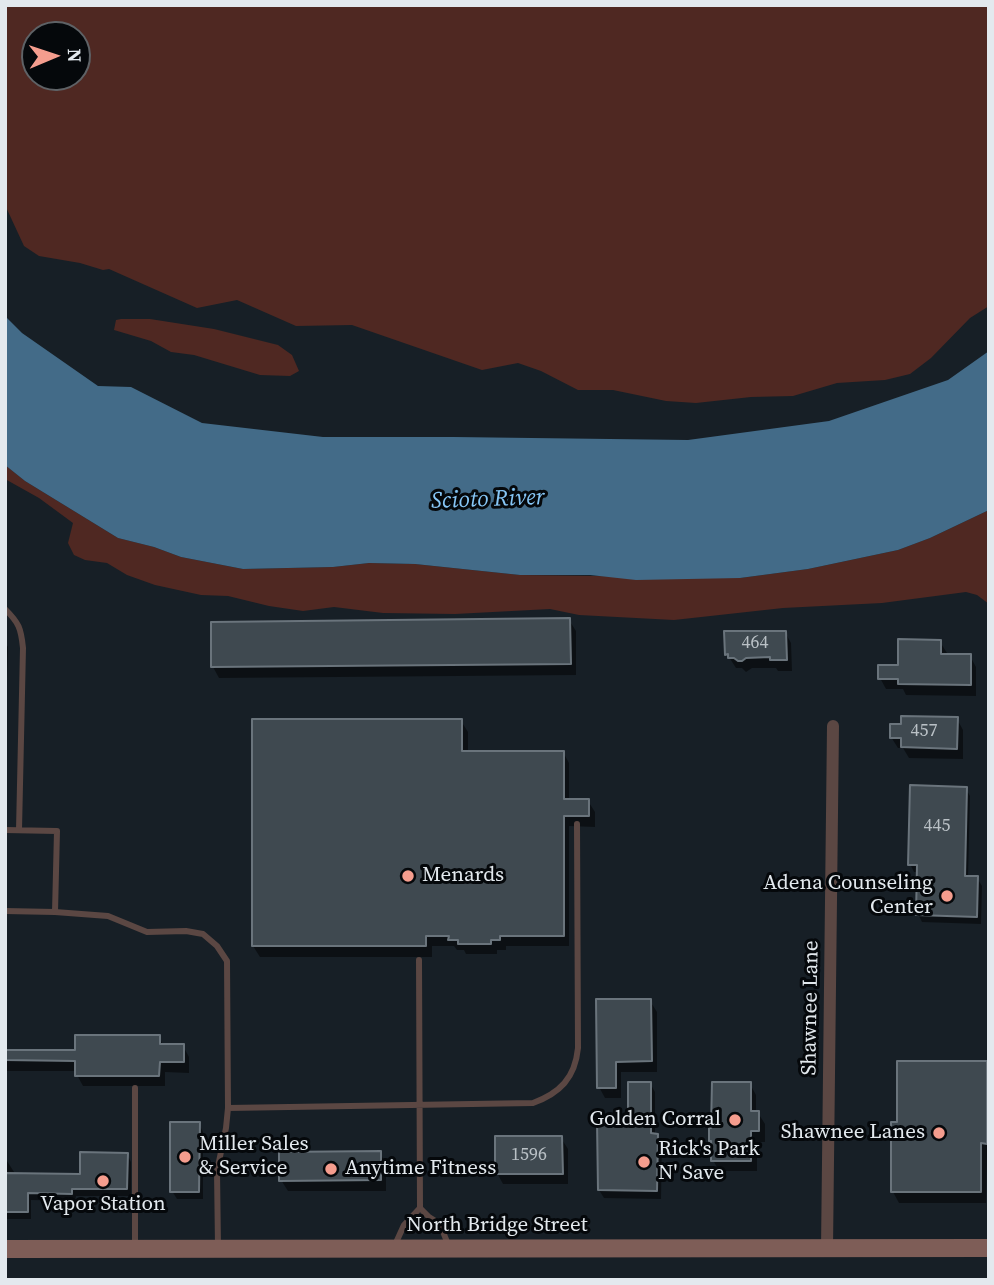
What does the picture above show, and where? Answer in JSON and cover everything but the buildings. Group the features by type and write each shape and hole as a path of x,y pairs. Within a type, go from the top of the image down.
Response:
{"main road":[{"name":"North Bridge Street","path":"5,1249 989,1248"}],"street":[{"name":"Shawnee Lane","path":"827,1248 834,726"}],"lane":[{"path":"5,609 17,621 23,648 19,830"},
{"path":"228,1108 533,1103 548,1098 562,1087 576,1063 578,1048 577,824"},
{"path":"5,830 57,831 55,912"},
{"path":"5,911 108,916 147,932 186,931 203,934 217,946 227,961 228,1108 217,1171 218,1248"},
{"path":"393,1249 404,1225 420,1208 419,960"},
{"path":"135,1088 135,1249"},
{"path":"420,1208 440,1224 450,1249"}],"shaded area":[{"path":"5,5 989,5 989,306 970,318 931,358 910,374 885,380 837,383 793,396 696,403 666,401 613,390 578,390 541,371 518,363 482,370 352,325 296,326 237,300 197,308 109,269 39,256 24,246 5,205"},
{"path":"150,319 214,329 278,345 292,355 299,371 290,376 260,375 194,355 171,352 151,341 114,330 116,320"},
{"path":"5,465 25,481 118,538 181,557 243,569 333,567 369,563 415,564 520,575 740,578 808,569 898,550 989,510 989,604 977,595 966,592 882,603 783,608 674,620 579,615 550,609 455,614 383,613 334,607 303,611 155,585 127,575 107,563 85,560 74,555 68,543 73,523 39,498 5,479"}],"water":[{"name":"Scioto River","path":"5,316 22,333 98,386 131,387 202,423 323,437 688,440 829,421 948,380 989,351 989,510 898,550 808,569 740,578 636,580 590,575 520,575 415,564 369,563 333,567 243,569 181,557 118,538 25,481 5,465"}],"place":[{"name":"Menards","path":"408,876"},
{"name":"Adena Counseling Center","path":"947,896"},
{"name":"Golden Corral","path":"735,1120"},
{"name":"Shawnee Lanes","path":"939,1133"},
{"name":"Miller Sales & Service","path":"185,1157"},
{"name":"Rick's Park N' Save","path":"644,1162"},
{"name":"Anytime Fitness","path":"331,1169"},
{"name":"Vapor Station","path":"103,1181"}]}
